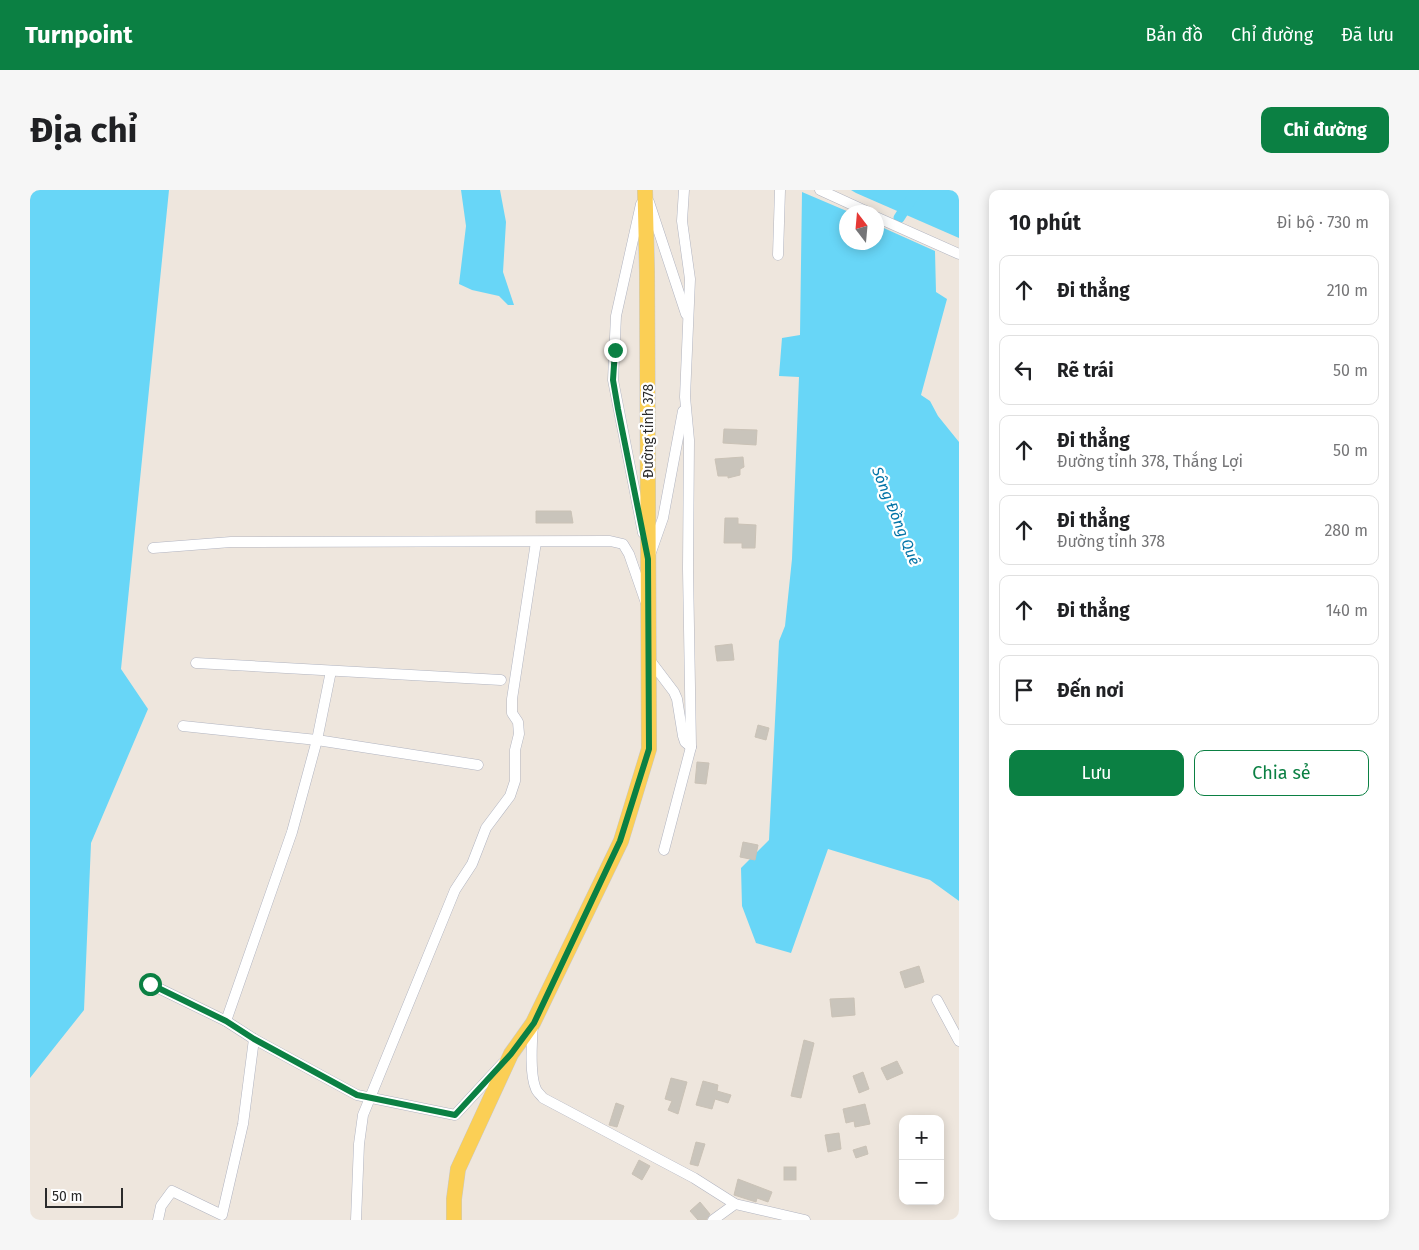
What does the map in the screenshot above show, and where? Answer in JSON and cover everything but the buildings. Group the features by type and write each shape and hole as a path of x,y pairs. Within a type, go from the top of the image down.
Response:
{"main road":[{"name":"Đường tỉnh 378","path":"454,1220 454,1199 458,1169 511,1054 534,1023 620,841 649,749 645,190"}],"street":[{"path":"645,190 689,322"},
{"path":"645,190 616,316 613,380 648,559"},
{"path":"648,559 663,518 685,398 690,279 682,222 684,190"},
{"path":"778,255 780,190"},
{"path":"820,190 853,205"},
{"path":"884,221 959,254"},
{"path":"664,850 691,748 688,569 689,440 685,398"},
{"path":"153,548 231,542 610,541 623,544 630,554 649,610"},
{"path":"356,1220 359,1144 363,1115 455,890 472,864 486,828 510,796 515,781 515,750 518,722 512,712 512,699 536,542"},
{"path":"649,659 678,699 683,736 685,742 691,748"},
{"path":"196,663 501,680"},
{"path":"226,1021 292,832 317,740 331,671"},
{"path":"183,726 317,740 478,765"},
{"path":"150,984 226,1021 254,1039 357,1095 455,1115 511,1054"},
{"path":"937,1000 959,1041"},
{"path":"534,1023 531,1058 535,1088 543,1098 694,1178 736,1204 805,1220"},
{"path":"158,1220 161,1206 172,1191 222,1215 243,1124 254,1039"},
{"path":"713,1220 736,1204"}],"water":[{"path":"30,190 169,190 121,669 148,709 91,843 84,1010 30,1078"},
{"path":"461,190 500,190 506,222 503,272 514,305 508,305 499,296 472,290 459,284 466,226"},
{"path":"851,190 959,190 959,238 884,205"},
{"path":"802,192 839,208 839,250 884,250 884,228 935,251 936,292 947,299 921,395 930,401 938,416 959,442 959,901 930,880 828,849 791,953 756,943 742,906 741,868 769,840 779,641 785,626 792,559 799,377 779,376 782,338 800,335"}],"waterway":[{"name":"Sông Đồng Quê","path":"899,218 917,190"}],"route":[{"path":"150,984 226,1021 254,1039 357,1095 455,1115 511,1054 534,1023 620,841 649,749 648,559 613,380 615,350"}]}
